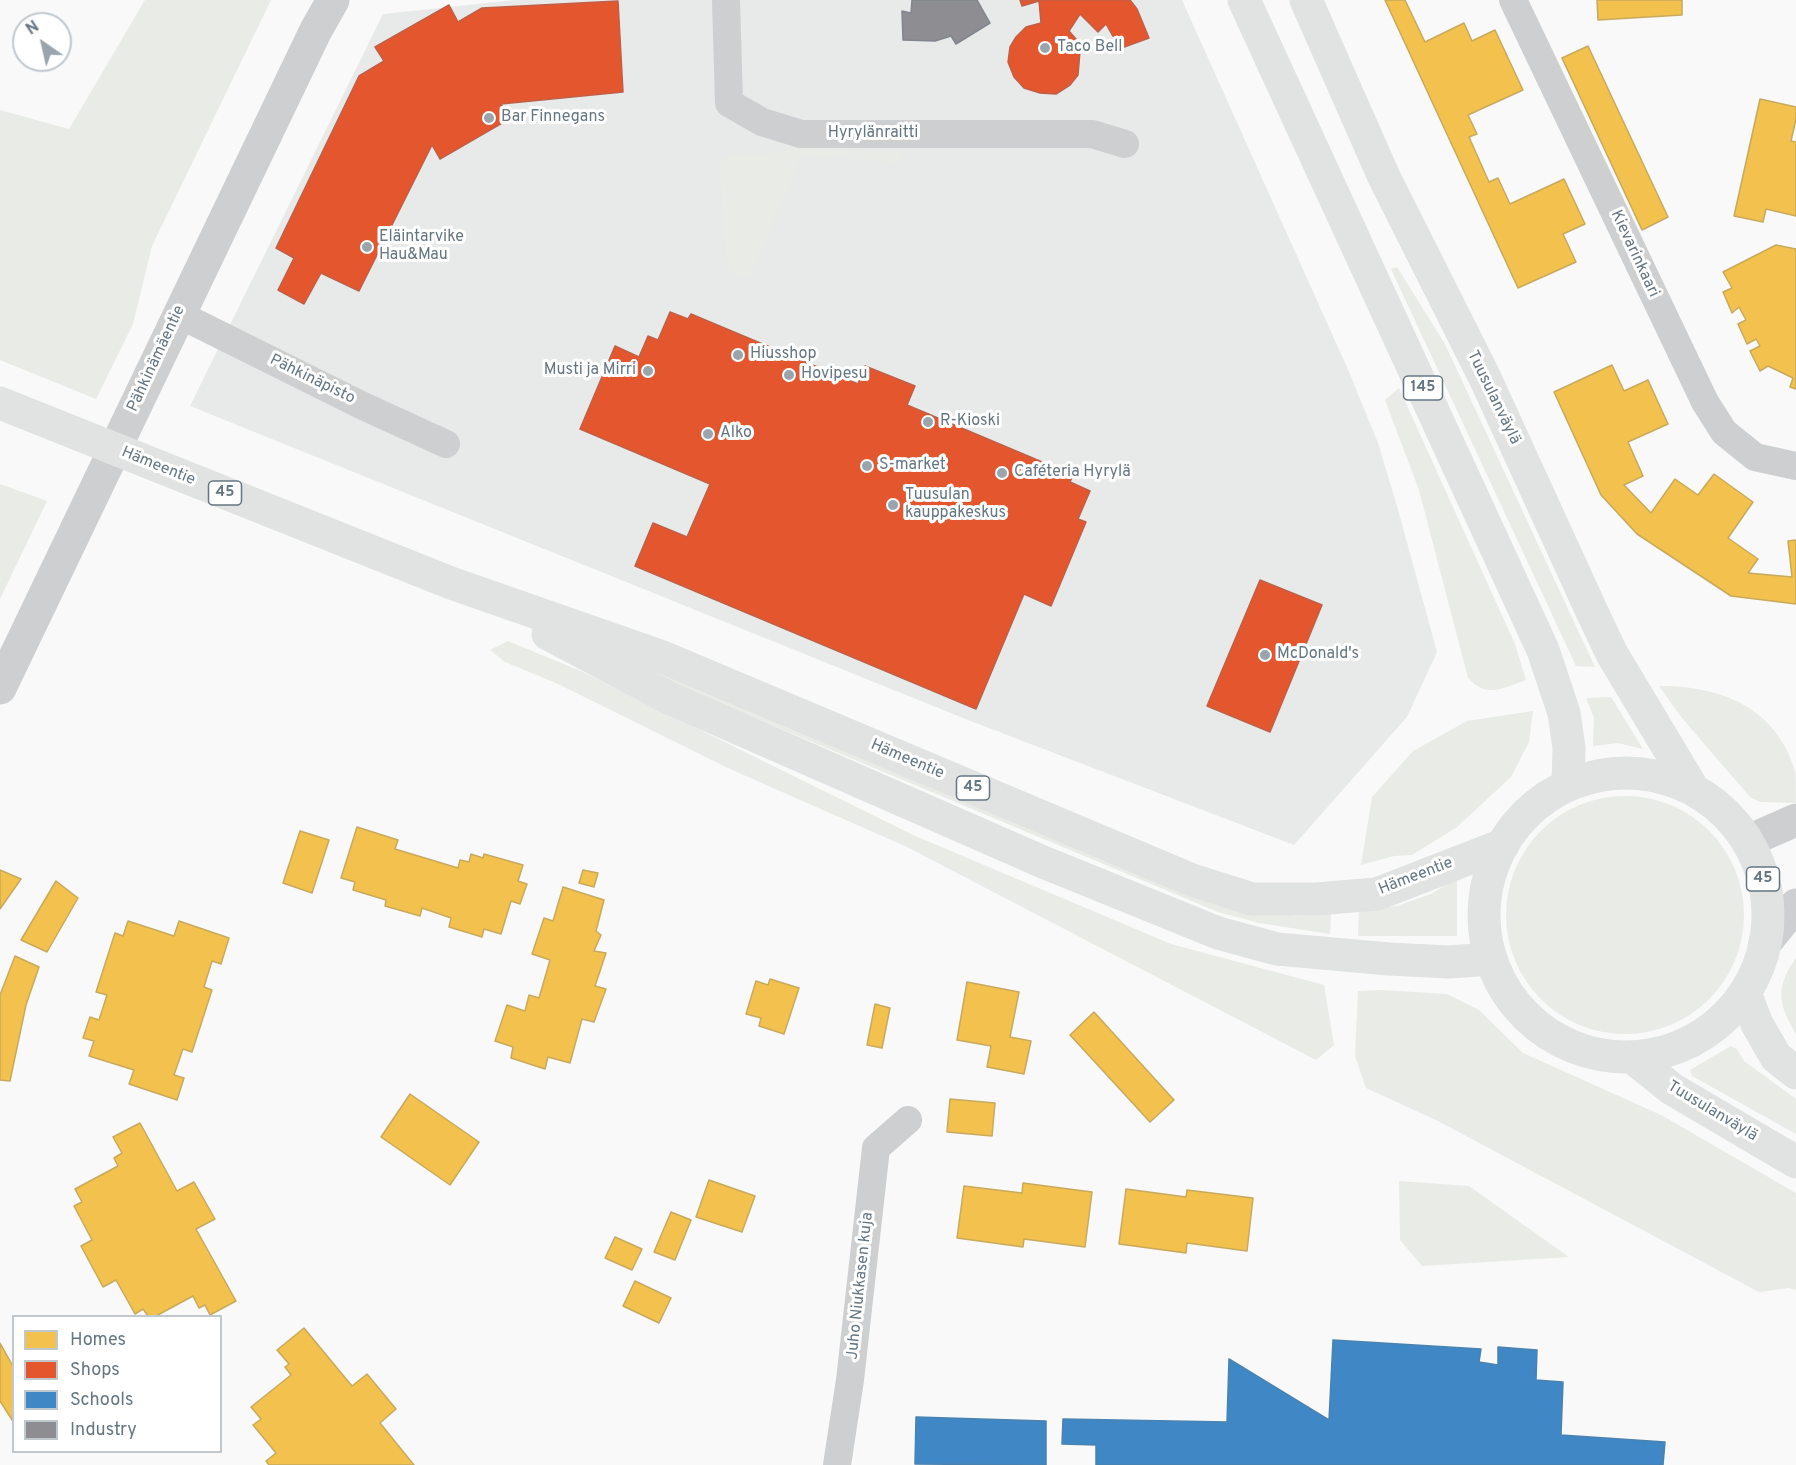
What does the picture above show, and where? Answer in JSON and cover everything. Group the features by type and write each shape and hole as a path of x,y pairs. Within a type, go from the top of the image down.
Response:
{"main road":[{"name":"145","path":"1244,0 1543,650 1564,713 1569,748 1568,785"},
{"name":"Tuusulanväylä","path":"1306,0 1384,177 1485,378 1612,654 1693,789"},
{"name":"Hämeentie","path":"0,403 451,583 660,656 1192,880 1252,898 1316,899 1377,894 1503,845"},
{"name":"Hämeentie","path":"451,583 669,698 1043,862 1218,933 1277,949 1449,962 1491,959"},
{"name":"45","path":"1503,845 1526,814 1546,798 1568,785 1593,777 1618,773 1644,774 1669,779 1693,789 1714,803 1733,821 1748,841 1759,865 1766,890 1768,916 1765,943 1758,969 1745,993"},
{"path":"1503,845 1488,882 1485,933 1491,959 1502,982 1516,1004 1534,1023 1578,1048 1605,1055 1632,1057 1658,1053 1684,1044 1707,1031 1728,1014 1745,993 1757,1024 1776,1057 1796,1073"},
{"name":"Tuusulanväylä","path":"1632,1057 1672,1089 1796,1162"}],"street":[{"name":"Pähkinämäentie","path":"0,688 178,314 316,30 333,0"},
{"name":"Hyrylänraitti","path":"726,0 729,103 762,122 801,134 1092,134 1125,144"},
{"name":"Kievarinkaari","path":"1513,0 1704,402 1724,432 1755,458 1796,466"},
{"name":"Pähkinäpisto","path":"178,314 361,405 446,444"},
{"path":"1748,841 1796,820"},
{"path":"1765,943 1796,905"},
{"name":"Juho Niukkasen kuja","path":"837,1465 850,1380 876,1148 908,1120"}],"shaded area":[{"path":"145,0 271,0 152,246 133,324 96,399 0,360 0,110 69,129"},
{"path":"515,0 1182,0 1350,374 1378,443 1437,652 1407,717 1294,845 968,720 190,406 383,14"},
{"path":"802,148 901,153 900,163 802,155 749,279 727,270 719,162 736,155 763,154"},
{"path":"1397,267 1445,344 1595,667 1576,666 1391,269"},
{"path":"1399,388 1515,644 1526,680 1496,690 1489,690 1468,678 1419,490 1385,400"},
{"path":"0,484 47,501 0,599"},
{"path":"508,641 583,672 913,835 1171,944 1324,985 1334,1045 1316,1060 907,847 730,769 556,683 505,662 490,650"},
{"path":"658,668 1261,911 1295,916 1331,914 1330,934 1259,923 1218,912 657,677 654,672"},
{"path":"1659,686 1704,690 1743,704 1760,716 1786,749 1795,771 1796,803 1760,802 1750,797 1682,718"},
{"path":"1611,697 1643,749 1618,743 1593,746 1594,718 1586,698"},
{"path":"1533,711 1529,742 1511,777 1457,827 1412,855 1394,856 1361,865 1372,797 1413,751 1467,721"},
{"path":"1625,796 1648,798 1671,805 1691,816 1709,831 1724,849 1735,869 1742,892 1744,915 1742,938 1735,961 1724,981 1709,999 1691,1014 1671,1025 1648,1032 1625,1034 1602,1032 1579,1025 1559,1014 1541,999 1526,981 1515,961 1508,938 1506,915 1508,892 1515,869 1526,849 1541,831 1559,816 1579,805 1602,798"},
{"path":"1457,878 1457,936 1358,936 1359,910 1397,906 1431,894"},
{"path":"1796,958 1796,1034 1785,1014 1781,996 1785,978"},
{"path":"1358,991 1447,994 1479,1010 1523,1053 1661,1115 1796,1193 1796,1290 1789,1288 1759,1292 1438,1121 1366,1088 1355,1056"},
{"path":"1731,1046 1737,1049 1744,1061 1796,1099 1796,1134 1692,1076 1690,1070"},
{"path":"1399,1181 1469,1186 1569,1257 1422,1266 1400,1240"}],"building: Homes":[{"path":"1385,0 1405,0 1425,42 1464,23 1472,41 1495,30 1523,90 1468,115 1477,134 1469,137 1489,182 1498,178 1510,204 1564,179 1585,224 1563,234 1576,262 1518,288"},
{"path":"1597,0 1682,0 1682,15 1598,20"},
{"path":"1588,46 1668,217 1642,230 1562,58"},
{"path":"1760,99 1796,107 1791,141 1796,142 1796,216 1766,209 1763,222 1734,216"},
{"path":"1776,245 1796,249 1796,389 1790,387 1793,378 1768,366 1760,371 1750,351 1760,346 1756,339 1747,344 1738,324 1746,320 1739,307 1732,313 1723,292 1732,288 1723,272"},
{"path":"1612,365 1624,391 1648,380 1668,424 1628,442 1643,476 1624,485 1651,513 1675,479 1698,495 1714,474 1753,502 1728,538 1758,559 1748,573 1792,577 1788,541 1796,540 1796,604 1731,596 1637,534 1601,495 1554,392"},
{"path":"357,827 398,840 395,849 458,868 460,860 469,862 471,854 483,858 484,854 523,865 518,881 527,884 520,904 511,901 501,934 484,929 482,937 449,927 451,918 422,908 420,916 385,906 386,900 353,890 355,882 341,878"},
{"path":"300,831 329,840 312,893 283,883"},
{"path":"0,870 21,879 0,909"},
{"path":"583,870 598,873 594,887 579,883"},
{"path":"56,881 78,898 47,952 21,940"},
{"path":"563,887 604,900 596,931 601,935 594,951 606,953 595,986 606,989 594,1022 582,1019 570,1063 548,1057 545,1069 511,1058 513,1047 495,1041 507,1005 525,1011 529,995 539,998 550,960 532,954 544,918 553,921"},
{"path":"128,921 174,936 179,921 229,938 221,964 212,961 204,987 212,990 192,1052 183,1049 174,1075 184,1078 177,1100 129,1084 134,1070 89,1056 94,1041 83,1038 90,1017 99,1020 107,995 96,992 115,933 123,936"},
{"path":"15,956 39,967 26,1005 10,1081 0,1080 0,995"},
{"path":"770,979 799,988 784,1034 759,1026 761,1018 746,1014 756,981 768,985"},
{"path":"967,982 1019,992 1010,1037 1031,1041 1024,1074 987,1067 991,1046 957,1040"},
{"path":"875,1004 890,1008 882,1048 867,1045"},
{"path":"1094,1012 1174,1100 1150,1122 1070,1035"},
{"path":"410,1094 479,1142 450,1185 381,1137"},
{"path":"950,1099 995,1103 992,1136 947,1132"},
{"path":"140,1123 177,1191 194,1182 215,1219 196,1229 236,1301 210,1315 205,1305 199,1308 193,1296 158,1315 147,1315 143,1309 135,1314 116,1280 103,1287 81,1246 92,1240 74,1206 82,1202 75,1189 118,1166 114,1158 122,1153 113,1137"},
{"path":"709,1180 755,1196 742,1232 696,1217"},
{"path":"1023,1183 1092,1192 1085,1247 1024,1239 1023,1247 957,1238 964,1186 1022,1193"},
{"path":"1126,1189 1186,1197 1187,1190 1253,1198 1247,1251 1187,1243 1186,1253 1119,1244"},
{"path":"671,1212 691,1220 675,1260 654,1252"},
{"path":"615,1237 642,1249 632,1270 605,1258"},
{"path":"635,1281 671,1298 659,1323 623,1306"},
{"path":"304,1328 352,1386 367,1374 396,1409 380,1423 414,1465 269,1465 266,1461 276,1453 253,1425 261,1419 251,1407 291,1375 285,1367 289,1364 277,1350"},
{"path":"0,1343 12,1364 12,1420 0,1401"}],"building: Shops":[{"name":"Taco Bell","path":"1020,0 1130,0 1137,9 1149,38 1116,50 1114,38 1106,24 1098,32 1080,14 1069,31 1076,39 1080,51 1078,75 1070,85 1056,94 1040,93 1024,88 1014,77 1008,62 1010,47 1016,37 1026,27 1041,23 1039,1 1022,6"},
{"path":"618,1 623,92 501,104 509,119 440,159 432,145 359,291 321,273 304,304 278,290 294,258 276,248 359,76 384,61 375,47 449,5 458,22 482,8"},
{"name":"Tuusulan kauppakeskus","path":"670,312 688,319 691,314 858,384 865,366 915,386 907,405 1073,475 1070,482 1090,491 1078,519 1086,522 1051,606 1024,594 976,709 635,566 653,523 687,537 710,484 580,429 615,346 639,357 648,336 658,340"},
{"name":"McDonald's","path":"1260,580 1322,605 1270,732 1207,706"}],"building: Schools":[{"path":"1333,1340 1481,1349 1479,1362 1498,1365 1498,1347 1537,1350 1536,1380 1563,1382 1561,1435 1665,1442 1663,1465 1096,1465 1096,1445 1062,1444 1063,1419 1227,1422 1229,1359 1329,1420"},
{"path":"916,1417 1046,1421 1046,1465 915,1464"}],"building: Industry":[{"path":"912,0 977,0 990,23 956,44 951,36 935,41 903,40 902,11 911,13"}],"place":[{"name":"Taco Bell","path":"1045,48"},
{"name":"Bar Finnegans","path":"489,118"},
{"name":"Eläintarvike Hau&Mau","path":"367,247"},
{"name":"Hiusshop","path":"738,355"},
{"name":"Musti ja Mirri","path":"648,371"},
{"name":"Hovipesu","path":"789,375"},
{"name":"R-Kioski","path":"928,422"},
{"name":"Alko","path":"708,434"},
{"name":"S-market","path":"867,466"},
{"name":"Caféteria Hyrylä","path":"1002,473"},
{"name":"Tuusulan kauppakeskus","path":"893,505"},
{"name":"McDonald's","path":"1265,655"}]}
